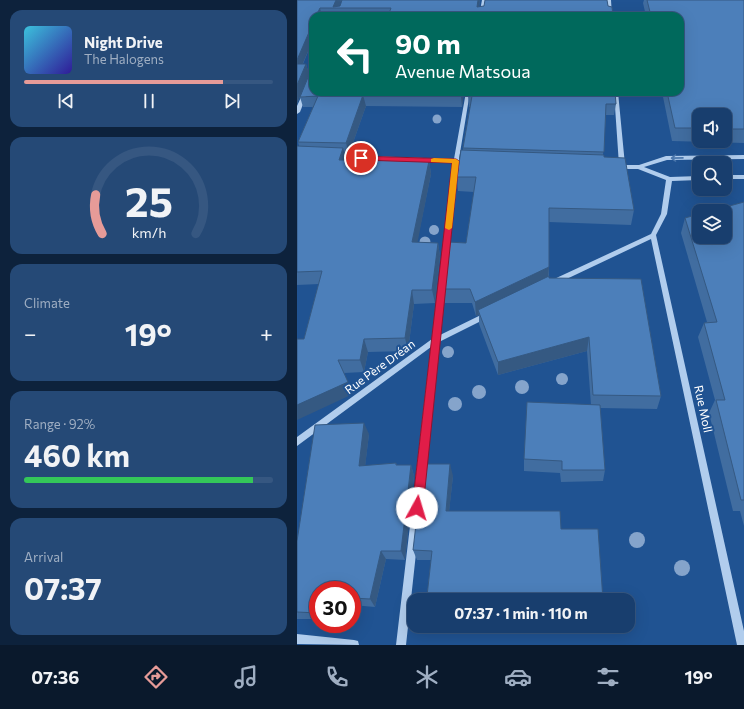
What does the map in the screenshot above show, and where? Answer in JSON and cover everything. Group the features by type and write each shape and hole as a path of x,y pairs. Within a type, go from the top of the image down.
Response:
{"street":[{"path":"482,12 484,0"},
{"path":"609,0 610,12"},
{"path":"297,112 308,87"},
{"path":"401,645 468,96"},
{"path":"616,96 622,167"},
{"path":"329,157 460,161"},
{"path":"614,167 639,167 666,158 744,157"},
{"path":"639,167 669,179 692,178"},
{"path":"732,177 744,177"},
{"path":"549,284 653,235 663,214 669,179"},
{"name":"Rue Moll","path":"653,235 742,645"},
{"name":"Rue Père Dréan","path":"297,442 437,340 493,312"},
{"path":"297,639 354,645"}],"building":[{"path":"297,0 336,0 333,7 340,6 342,0 478,0 477,7 484,6 485,0 607,0 608,6 612,7 613,12 390,12 391,8 320,8 318,12 309,12 309,32 297,60"},
{"path":"647,0 744,0 744,129 732,129 732,108 692,108 692,128 675,128 668,96 684,96 684,12 650,12"},
{"path":"297,64 306,64 297,85"},
{"path":"309,75 309,96 318,96 300,97"},
{"path":"318,96 363,96 346,143 298,142"},
{"path":"472,96 615,96 616,104 606,104 604,152 463,148"},
{"path":"297,146 343,148 339,160 429,161 412,242 438,243 432,290 412,290 405,338 364,339 360,360 338,360 348,382 297,405 297,339 304,339 322,271 297,272"},
{"path":"461,150 604,155 604,157 625,158 634,210 549,208 549,267 475,302 470,289 443,289 448,242 466,243 476,177 457,177"},
{"path":"744,202 744,500 741,500 716,400 725,400 704,323 717,322 693,244 732,244 732,205"},
{"path":"692,216 692,241 685,218"},
{"path":"549,276 549,278 641,279 661,396 593,395 589,337 498,362 478,310"},
{"path":"527,402 600,405 605,470 562,470 562,461 524,459"},
{"path":"364,423 359,466 396,463 396,465 411,465 401,551 381,551 370,599 361,598 361,581 309,581 309,613 297,612 297,541 315,425"},
{"path":"423,464 450,464 446,511 560,511 561,529 598,529 603,593 427,593 432,551 413,550"}],"slow traffic":[{"path":"434,160 456,161 449,228"}],"route":[{"path":"361,158 456,161 417,508"}]}
